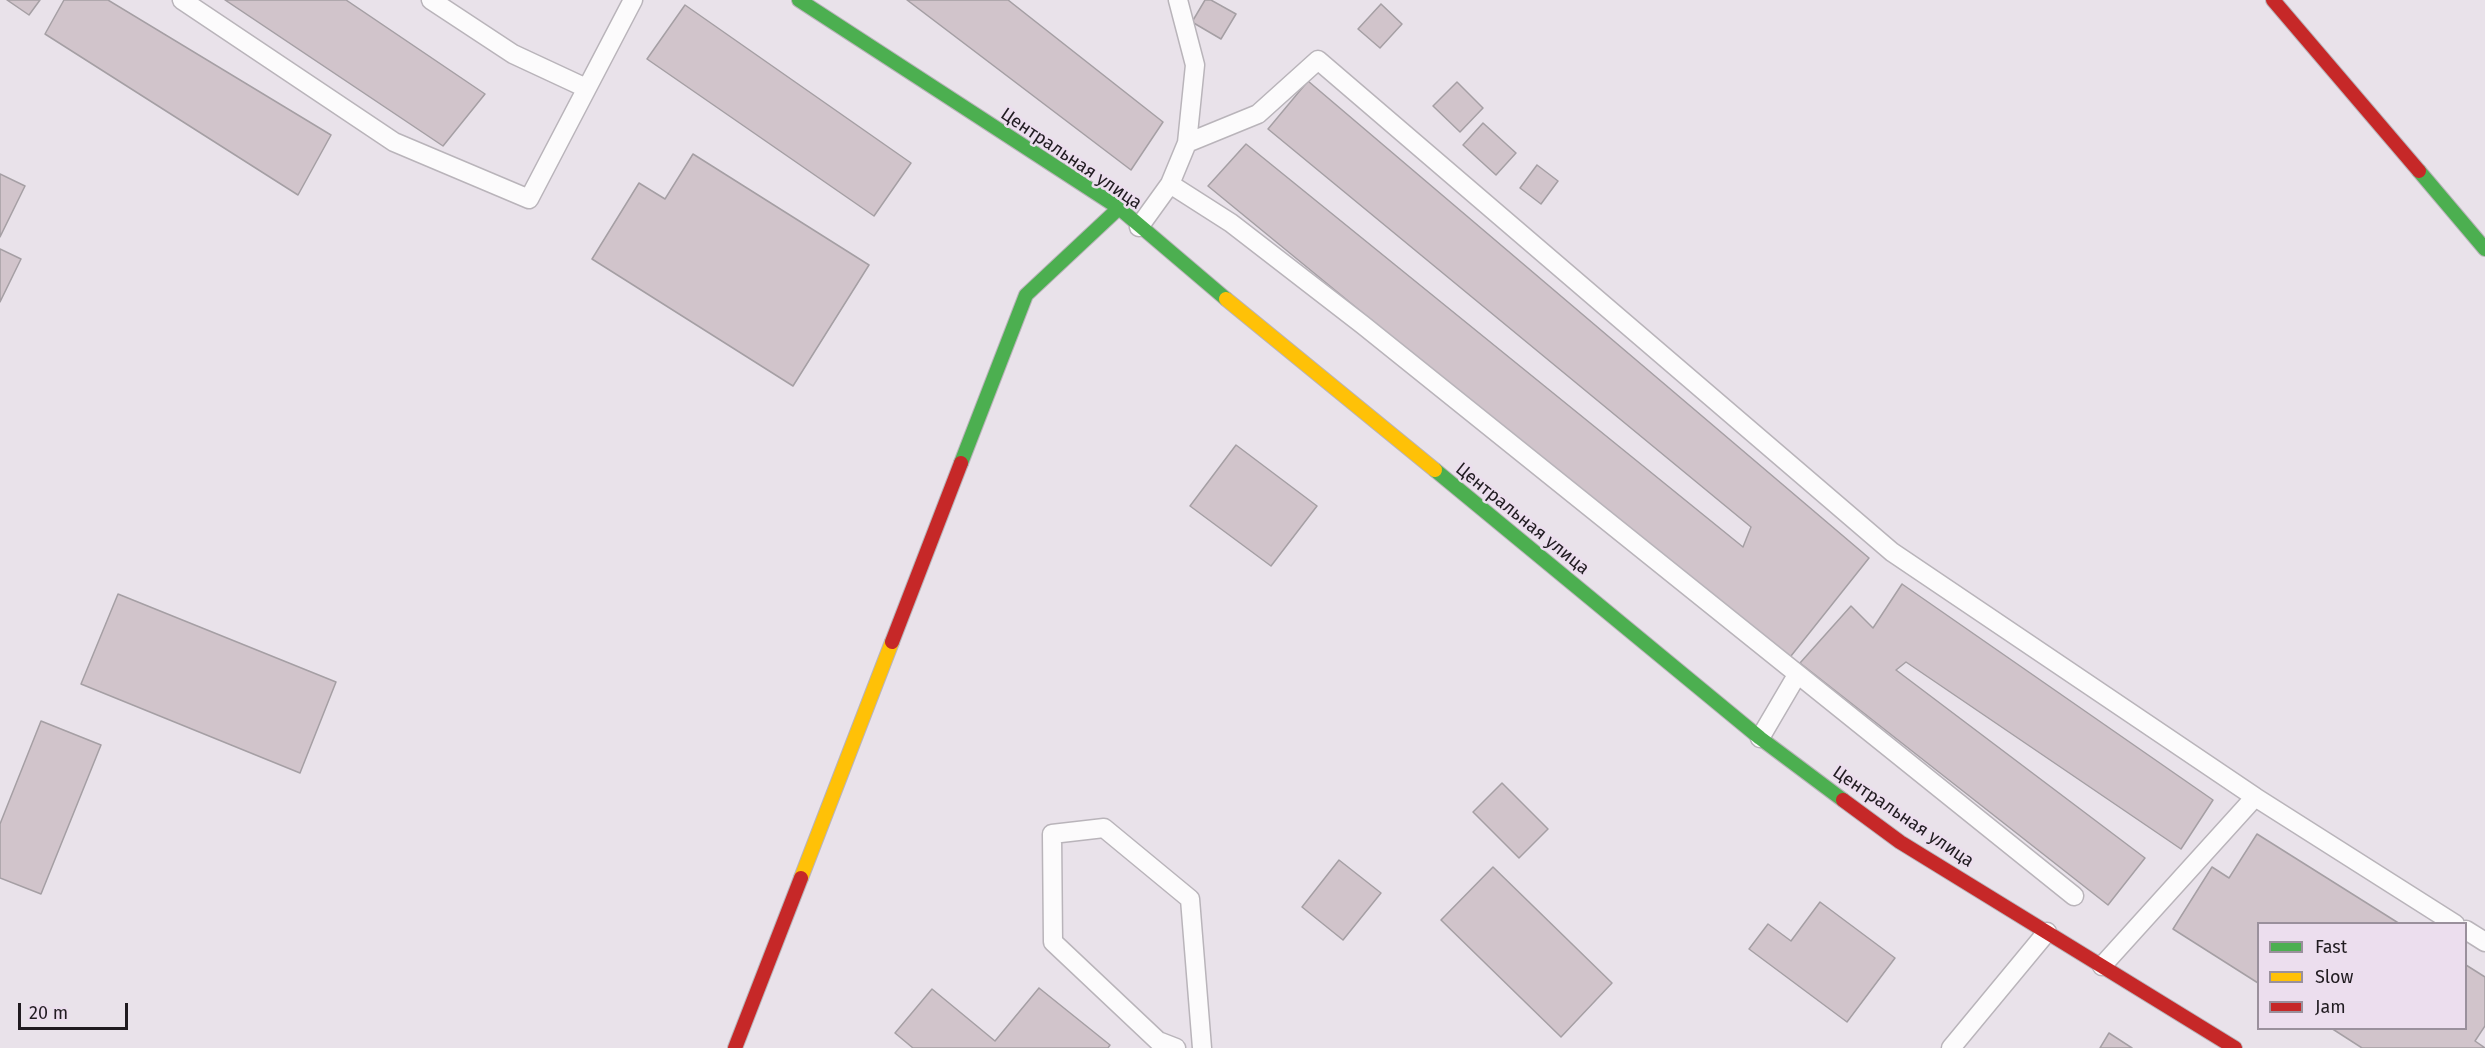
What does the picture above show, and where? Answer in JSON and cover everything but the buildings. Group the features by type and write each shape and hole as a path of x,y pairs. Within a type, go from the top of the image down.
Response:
{"street":[{"name":"Центральная улица","path":"799,0 1119,208 1139,227 1760,738 1900,842 2235,1048"},
{"path":"2273,0 2485,249"},
{"path":"735,1048 1026,295 1119,208"}],"lane":[{"path":"182,0 394,142 529,199 633,0"},
{"path":"431,0 513,54 586,88"},
{"path":"1139,227 1170,184 1187,143 1195,65 1178,0"},
{"path":"1187,143 1258,114 1318,60 1892,552 2255,797 2452,922"},
{"path":"1170,184 1231,223 1363,326 2074,896"},
{"path":"1760,738 1797,675"},
{"path":"2102,966 2255,797"},
{"path":"1176,1048 1158,1041 1053,942 1052,834 1104,828 1190,899 1202,1048"},
{"path":"2467,931 2485,942"},
{"path":"1951,1048 2047,932"}],"traffic: fast":[{"path":"799,0 1119,208 1226,299"},
{"path":"2419,171 2485,249"},
{"path":"961,463 1026,295 1119,208"},
{"path":"1435,470 1760,738 1843,800"}],"traffic: slow":[{"path":"1226,299 1435,470"},
{"path":"801,878 892,642"}],"traffic: jam":[{"path":"2273,0 2419,171"},
{"path":"892,642 961,463"},
{"path":"1843,800 1900,842 2235,1048"},
{"path":"735,1048 801,878"}]}
